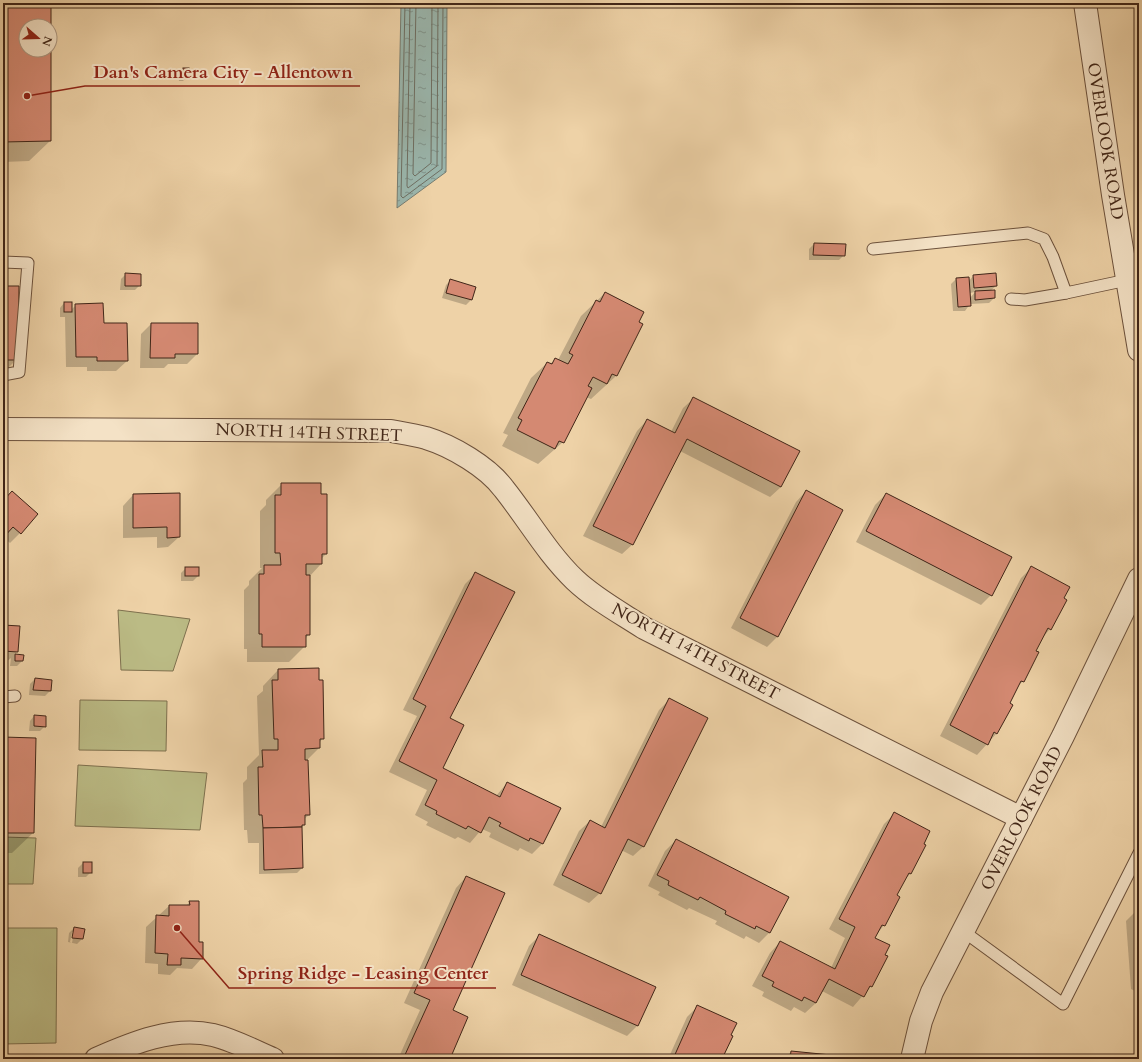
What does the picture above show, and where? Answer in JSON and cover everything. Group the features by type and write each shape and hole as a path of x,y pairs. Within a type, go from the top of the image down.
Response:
{"street":[{"name":"OVERLOOK ROAD","path":"1085,3 1139,350"},
{"name":"NORTH 14TH STREET","path":"3,429 391,431 427,438 456,451 481,466 503,487 543,544 574,580 601,601 644,628 1022,818"},
{"name":"OVERLOOK ROAD","path":"912,1059 921,1021 932,992 1022,818 1139,579"},
{"path":"96,1059 133,1043 184,1032 213,1035 273,1059"}],"lane":[{"path":"874,248 1028,233 1044,239 1053,257 1066,293"},
{"path":"3,262 28,262 20,372 3,375"},
{"path":"1011,299 1025,300 1127,280"},
{"path":"3,697 15,696"},
{"path":"963,931 1063,1004 1139,853"}],"green space":[{"path":"118,610 190,619 173,671 121,670"},
{"path":"80,700 167,701 166,751 79,750"},
{"path":"78,765 207,773 200,830 75,826"},
{"path":"3,837 36,838 33,884 3,884"},
{"path":"3,928 57,928 56,1043 3,1044"}],"water":[{"path":"401,3 447,3 446,172 397,208"}],"building":[{"path":"3,3 51,3 51,18 18,18 18,58 51,58 51,141 3,142"},
{"path":"183,68 189,68 189,77 183,77"},
{"path":"814,243 846,244 845,256 813,255"},
{"path":"125,273 141,274 141,286 125,286"},
{"path":"996,273 997,286 974,288 973,275"},
{"path":"969,277 971,306 958,307 956,278"},
{"path":"450,279 476,287 472,300 446,293"},
{"path":"3,286 19,286 18,360 3,360"},
{"path":"995,290 995,298 975,300 975,291"},
{"path":"605,292 644,312 639,322 643,324 617,376 612,374 607,384 593,377 588,386 592,388 564,443 559,441 555,449 517,430 522,420 518,418 547,362 552,364 555,358 568,364 573,355 569,353 596,300 600,302"},
{"path":"64,302 72,302 72,312 64,312"},
{"path":"103,303 104,323 127,323 128,361 97,361 97,357 76,357 75,304"},
{"path":"151,323 198,323 198,354 175,354 175,358 150,358"},
{"path":"693,397 800,451 781,487 687,439 633,545 593,526 647,419 675,433"},
{"path":"281,483 321,483 321,494 327,494 327,554 322,554 322,564 306,564 306,575 310,575 310,635 306,635 306,647 262,647 262,634 259,634 259,574 264,574 264,565 281,565 280,553 275,553 275,495 281,495"},
{"path":"806,490 843,510 778,637 740,618"},
{"path":"12,491 38,514 21,534 13,527 3,538 3,501"},
{"path":"180,493 180,537 167,538 167,527 133,528 133,494"},
{"path":"886,493 1012,557 992,596 866,531"},
{"path":"1031,566 1070,587 1064,598 1067,600 1051,630 1048,628 1036,651 1039,652 1024,682 1021,681 1010,703 1013,705 997,734 994,732 988,745 950,725"},
{"path":"185,567 199,567 199,576 185,576"},
{"path":"475,572 515,592 450,718 464,725 443,768 500,797 507,782 561,808 543,844 530,838 529,841 499,826 501,823 489,817 481,833 468,826 466,829 436,814 437,811 425,805 437,780 399,761 426,706 413,699"},
{"path":"3,625 20,626 18,652 3,651"},
{"path":"15,654 24,655 23,661 15,661"},
{"path":"319,668 319,680 323,680 324,739 320,739 320,748 305,749 305,760 308,760 310,815 305,815 305,825 302,825 302,827 263,828 262,815 259,815 258,767 263,767 262,750 278,750 278,739 274,739 272,680 278,680 278,669"},
{"path":"35,678 52,680 51,691 33,690"},
{"path":"669,698 708,718 644,847 628,839 601,894 562,875 590,820 605,828"},
{"path":"34,715 46,716 46,727 34,726"},
{"path":"3,737 36,738 34,833 3,833"},
{"path":"894,812 930,831 924,844 926,845 911,874 909,873 897,895 900,897 885,926 882,925 875,938 890,945 885,955 888,956 872,987 870,986 864,997 829,979 816,1003 804,997 802,1001 772,986 774,982 762,976 780,941 835,969 855,927 839,919"},
{"path":"302,827 303,868 264,870 263,828"},
{"path":"676,839 789,897 770,933 756,926 755,929 725,914 726,911 700,897 698,900 668,885 669,881 657,875"},
{"path":"83,862 92,862 92,873 83,873"},
{"path":"466,876 505,893 453,1010 468,1017 450,1059 408,1059 404,1057 430,1000 414,993"},
{"path":"189,901 199,901 199,942 203,942 203,959 181,958 181,965 167,965 168,954 155,953 156,915 169,916 169,905 190,905"},
{"path":"74,927 85,929 83,939 72,938"},
{"path":"539,934 656,987 638,1026 521,975"},
{"path":"697,1005 737,1023 731,1035 733,1036 722,1059 673,1059"},
{"path":"791,1051 851,1057 851,1059 790,1059"}],"place":[{"name":"Dan's Camera City - Allentown","path":"27,96"},
{"name":"Spring Ridge - Leasing Center","path":"177,928"}]}
